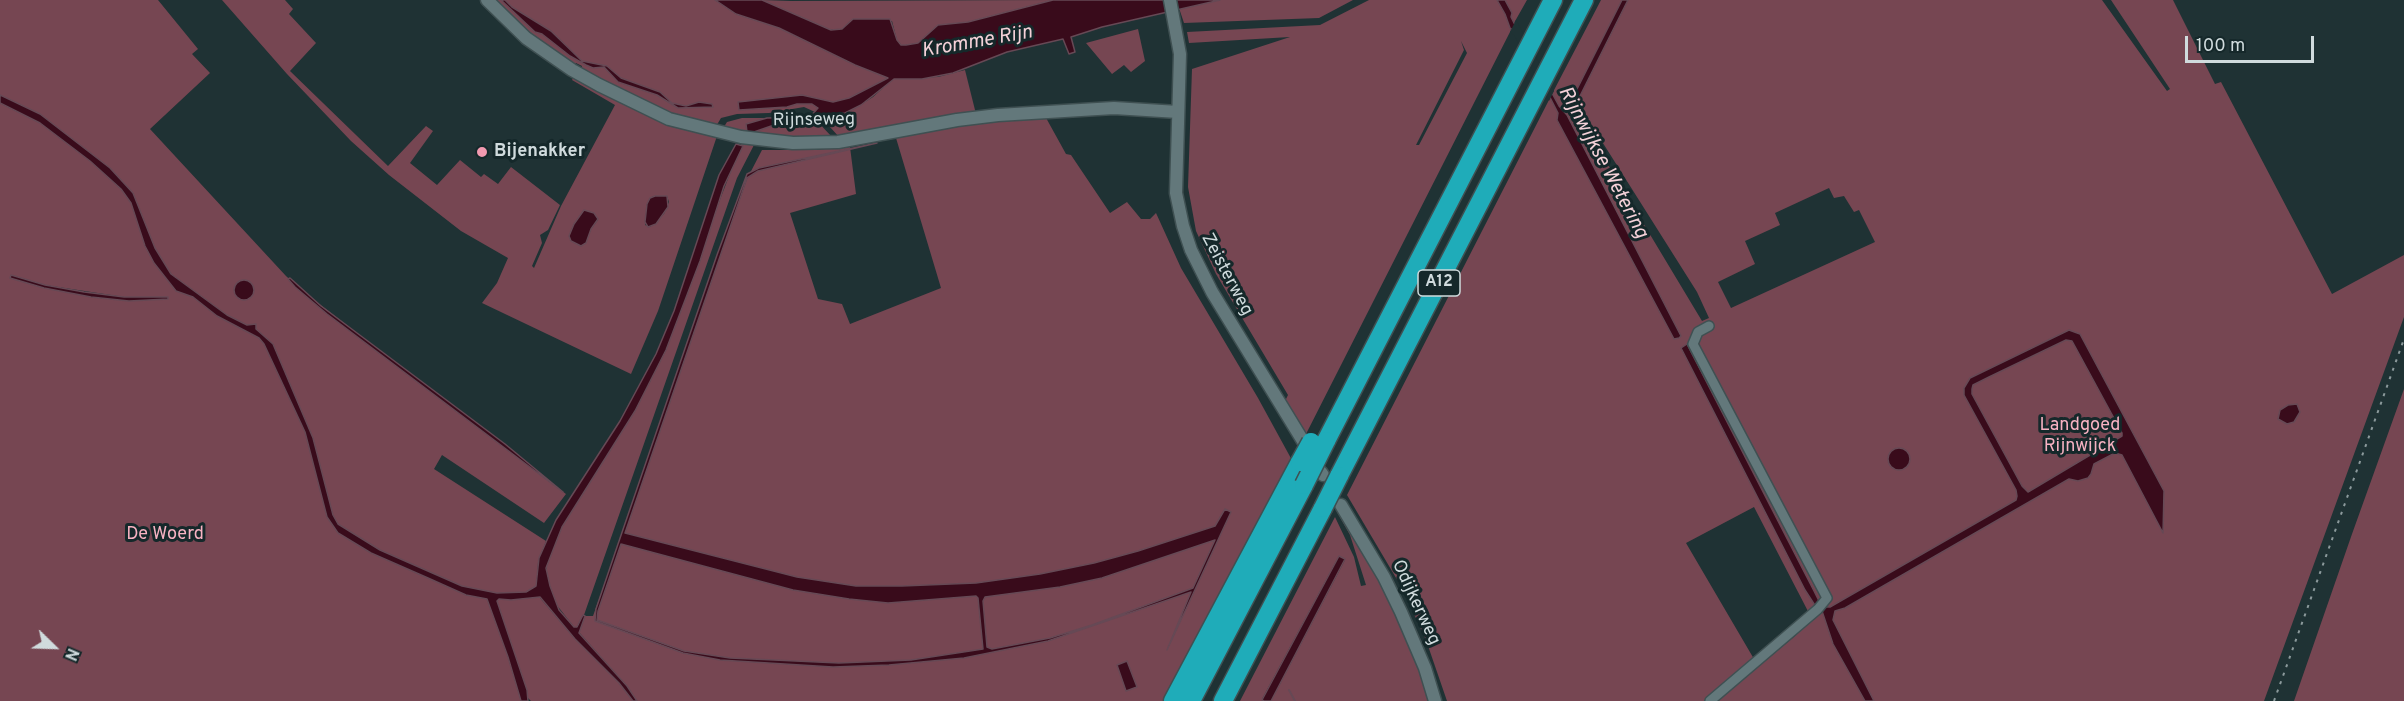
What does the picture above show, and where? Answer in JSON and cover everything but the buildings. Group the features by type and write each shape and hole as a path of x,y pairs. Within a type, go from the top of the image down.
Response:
{"highway":[{"name":"A12","path":"1197,672 1300,462 1313,442 1339,414 1553,0"},
{"name":"A12","path":"1226,695 1332,506 1328,474 1538,90 1584,0"},
{"name":"A12","path":"1180,699 1304,485 1313,442"}],"street":[{"name":"Rijnseweg","path":"487,0 526,38 572,70 599,85 669,118 741,137 783,142 838,142 957,120 998,115 1114,108 1179,112"},
{"name":"Zeisterweg","path":"1170,0 1180,54 1176,193 1182,226 1212,292 1313,442"},
{"path":"1709,326 1698,332 1693,345 1827,598 1818,609 1710,701"},
{"name":"Odijkerweg","path":"1332,506 1353,525 1384,577 1425,668 1436,701"}],"green space":[{"name":"De Woerd","path":"0,0 158,0 198,49 192,54 210,73 150,129 300,289 566,494 544,523 442,455 434,469 546,541 538,562 537,583 540,598 633,701 531,701 528,698 497,601 486,599 489,601 521,701 0,701","holes":["45,285 124,297 144,297 119,300 91,297"]},
{"path":"222,0 285,0 293,9 289,14 316,43 290,71 388,166 426,126 433,131 410,163 437,185 460,160 481,177 484,174 498,184 511,167 560,205 548,230 540,235 542,243 532,266 534,268 561,206 615,105 572,80 574,76 717,136 658,311 631,374 482,303 497,283 508,258 461,231 389,175 351,141 287,74","holes":["653,196 667,196 669,202 664,214 650,227 645,225 645,222 647,204","584,210 598,220 579,245 570,240 571,230"]},
{"path":"492,0 715,0 736,14 779,28 855,65 889,78 880,82 884,85 816,116 815,112 804,107 769,113 737,114 721,118 715,128 679,119 581,71 582,66 576,63 573,66 546,48"},
{"path":"762,0 1053,0 968,22 942,25 918,43 901,45 897,40 892,21 853,19 842,29 826,30"},
{"path":"1220,0 1353,0 1319,18 1184,23 1179,8"},
{"path":"1369,0 1497,0 1511,30 1305,436 1285,401 1288,395 1216,274 1196,231 1188,187 1192,69 1290,37 1189,43 1187,32 1320,25","holes":["1461,41 1467,53 1419,145 1416,145 1464,50"]},
{"path":"1505,0 1527,0 1514,23 1511,17"},
{"name":"Landgoed Rijnwijck","path":"1601,0 1622,0 1574,97 1577,101 1628,0 2102,0 2167,91 2170,89 2111,0 2173,0 2215,84 2221,82 2332,294 2404,255 2404,317 2264,701 1717,701 1812,619 1754,507 1686,543 1754,659 1704,701 1447,701 1426,640 1402,588 1347,495 1550,98 1558,113 1557,120 1621,237 1564,110 1552,94","holes":["1589,121 1697,292 1709,318 1702,321 1586,128","1829,188 1834,198 1844,196 1854,212 1859,210 1875,242 1731,308 1718,282 1755,264 1745,241 1780,225 1775,213"]},
{"path":"1138,29 1145,61 1131,72 1124,65 1112,74 1086,43"},
{"path":"965,70 976,114 840,138 819,115 827,120 830,115 854,109 873,97 893,79 938,77"},
{"path":"1045,116 1066,154 1071,155 1110,213 1127,202 1141,219 1150,219 1156,213 1181,268 1293,462 1168,701 637,701 627,686 578,631 585,616 593,616 747,179 762,150 850,147 856,194 790,213 818,299 842,304 850,324 941,288 896,138 979,123"},
{"path":"742,118 767,118 746,124 751,133 777,124 809,122 815,119 832,137 805,139 722,130 727,122"},
{"path":"738,140 754,145 737,178 584,615 577,627 574,627 556,604 547,577 547,564 562,527 650,382 741,145"},
{"path":"2404,389 2404,701 2294,701 2352,534"},
{"path":"1339,509 1380,578 1406,629 1432,701 1271,701 1345,560 1339,556 1262,699 1264,701 1240,701 1335,517 1354,557 1361,586 1366,585 1350,535 1337,512"}],"water":[{"path":"501,0 505,0 512,7 551,31 582,61 607,66 621,78 660,92 672,103 686,106 699,102 712,104 713,107 678,108 657,95 618,82 604,67 593,68 586,65 570,56 542,34 535,32"},
{"name":"Kromme Rijn","path":"715,0 762,0 831,30 842,29 853,19 890,19 897,40 901,45 906,45 918,43 938,25 968,22 1053,0 1220,0 1102,27 1071,37 1075,52 1069,54 1063,39 1007,52 953,73 922,79 894,79 861,105 845,113 830,115 827,120 819,115 812,122 777,124 751,133 747,132 746,124 767,118 810,117 818,108 812,104 797,104 787,107 739,110 738,102 802,95 833,102 849,98 888,78 855,65 779,28 736,14"},
{"path":"1497,0 1505,0 1514,23 1559,106 1567,115 1681,336 1679,338 1674,339 1557,120 1558,113 1517,33 1510,28"},
{"path":"1622,0 1628,0 1577,102 1573,97"},
{"path":"0,95 40,114 110,168 133,193 155,248 171,274 227,315 247,325 256,324 256,329 273,344 313,438 333,515 338,524 380,550 462,586 497,593 526,592 536,586 539,558 556,520 620,421 656,354 674,311 719,175 736,144 743,146 724,186 700,261 666,350 635,411 562,527 546,568 559,610 574,627 577,627 583,615 585,616 579,633 627,686 637,701 633,701 619,683 575,639 540,597 499,599 497,601 527,690 528,701 521,701 487,599 466,595 371,553 338,533 327,517 305,432 264,344 259,338 217,316 193,297 176,291 154,263 145,246 131,203 121,189 90,161 40,123 0,103"},
{"path":"877,143 758,171 747,178 625,533 797,577 856,586 902,586 976,583 1040,574 1094,563 1215,526 1225,509 1231,512 1167,650 1191,592 1048,641 964,658 889,665 833,667 720,660 683,653 595,621 596,609 717,255 747,174 759,168","holes":["1215,540 1193,588 1050,638 992,649 987,647 983,601 985,597 1060,587 1102,578","621,544 793,590 849,599 888,603 976,596 983,649 911,660 839,663 730,658 684,651 597,620"]},
{"path":"667,196 668,207 656,224 648,227 645,222 647,204 650,198"},
{"path":"584,210 594,213 598,219 586,243 581,246 571,241 569,236"},
{"path":"11,275 45,285 84,292 124,297 168,297 168,299 129,301 91,297 44,288 10,278"},
{"path":"290,278 321,306 505,444 563,492 327,314 295,287 288,279"},
{"path":"244,280 251,283 254,290 251,297 244,300 237,297 234,290 237,283"},
{"path":"2069,330 2080,334 2164,491 2163,533 2122,455 2115,453 2094,464 2088,478 2078,481 2069,479 1845,608 1835,611 1833,620 1874,701 1865,701 1833,644 1822,611 1824,607 1830,607 2016,500 2016,490 1964,395 1964,388 1970,378","holes":["2066,340 2072,341 2122,436 2028,492 2022,486 1972,394 1973,385"]},
{"path":"1687,344 1819,601 1816,607 1805,590 1681,348"},
{"path":"2297,404 2300,412 2294,422 2287,424 2278,419 2280,410 2288,405"},
{"path":"1899,448 1907,451 1910,459 1907,467 1899,470 1891,467 1888,459 1891,451"},
{"path":"1339,556 1345,559 1271,701 1262,700"},
{"path":"1127,661 1137,687 1126,691 1117,665"}],"pier":[{"path":"1516,20 1554,91 1549,101 1514,35 1510,32"}],"waterway":[{"path":"1289,690 1295,701"}],"railway":[{"path":"2274,701 2404,339"}],"place":[{"name":"Bijenakker","path":"482,152"}],"water label":[{"name":"Rijnwijkse Wetering","path":"1602,163"}]}
